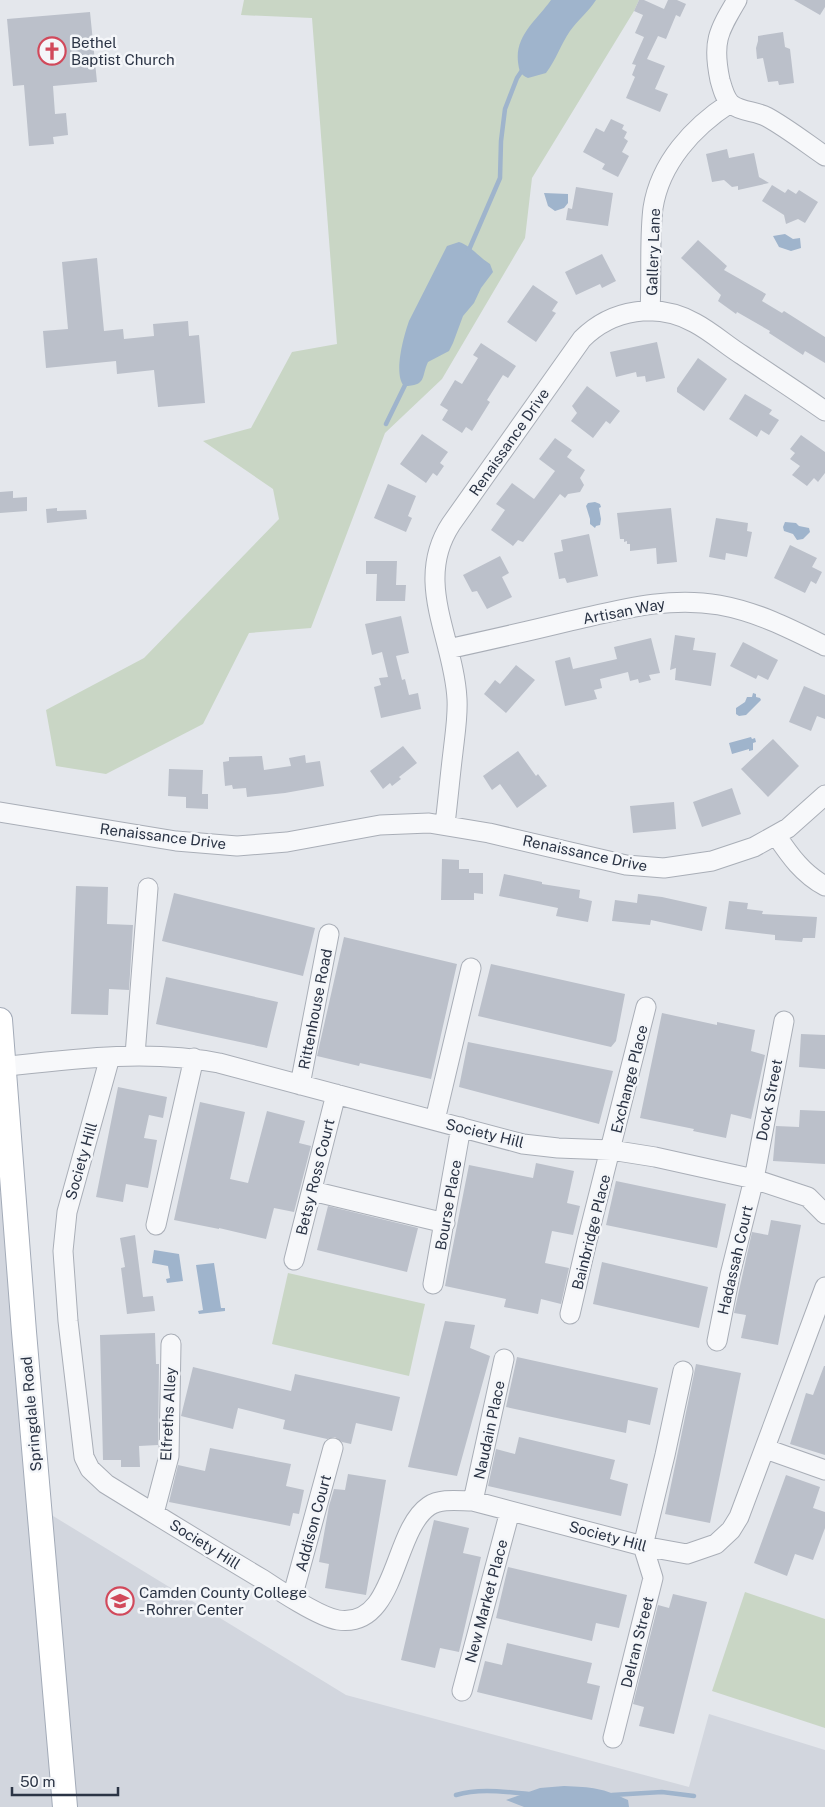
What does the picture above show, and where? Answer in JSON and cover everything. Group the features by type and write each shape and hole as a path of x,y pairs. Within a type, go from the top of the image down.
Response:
{"main road":[{"name":"Springdale Road","path":"0,1020 2,1067 65,1807"}],"street":[{"path":"737,0 721,28 716,50 721,84 730,103 738,108 768,117 825,156"},
{"name":"Gallery Lane","path":"650,311 653,210 661,180 671,159 692,135 730,103"},
{"name":"Renaissance Drive","path":"445,824 457,710 455,681 436,601 434,583 435,564 445,534 582,339 597,326 626,313 650,311 668,313 695,323 825,412"},
{"name":"Artisan Way","path":"448,650 636,606 674,602 719,605 756,614 825,646"},
{"name":"Renaissance Drive","path":"0,812 176,842 237,846 287,842 380,825 445,824 626,865 675,868 712,862 737,854 776,835 800,818 825,795"},
{"path":"776,835 800,868 825,886"},
{"path":"136,1055 148,888"},
{"name":"Rittenhouse Road","path":"300,1085 329,934"},
{"path":"435,1120 471,968"},
{"name":"Exchange Place","path":"611,1150 646,1008"},
{"name":"Dock Street","path":"754,1179 784,1021"},
{"name":"Society Hill","path":"2,1067 136,1055 194,1058 523,1144 558,1148 611,1150 656,1157 754,1179 808,1197 825,1214"},
{"name":"Society Hill","path":"110,1057 66,1212 63,1251 68,1321 84,1457 90,1469 106,1484 292,1598 330,1618 340,1621 359,1618 380,1601 414,1522 430,1505 447,1500 473,1501 643,1546 687,1554 716,1544 730,1530 739,1517 820,1317 825,1286"},
{"path":"156,1225 194,1058"},
{"name":"Betsy Ross Court","path":"294,1260 336,1094"},
{"name":"Bourse Place","path":"433,1284 461,1127"},
{"name":"Bainbridge Place","path":"570,1314 611,1150"},
{"name":"Hadassah Court","path":"717,1342 730,1275 754,1179"},
{"path":"312,1190 445,1223"},
{"name":"Elfreths Alley","path":"154,1513 169,1456 171,1344"},
{"name":"Naudain Place","path":"473,1501 504,1359"},
{"path":"643,1546 683,1371"},
{"name":"Addison Court","path":"292,1598 333,1448"},
{"path":"766,1448 825,1470"},
{"name":"New Market Place","path":"462,1691 510,1511"},
{"name":"Delran Street","path":"614,1738 654,1578 643,1546"}],"shaded area":[{"name":"Camden County College - Rohrer Center","path":"13,1192 40,1508 346,1695 689,1787 709,1714 825,1750 825,1807 0,1807 0,1193"}],"green space":[{"path":"244,0 639,0 532,178 525,238 442,379 385,433 311,628 249,633 203,724 106,774 56,766 46,710 144,658 279,519 273,489 203,441 251,428 292,352 337,344 312,18 241,15"},
{"path":"288,1273 425,1304 409,1376 272,1344"},
{"path":"745,1592 825,1619 825,1728 712,1691"}],"water":[{"path":"551,0 596,0 570,31 546,73 528,78 522,74 519,67 518,52 520,44 528,28"},
{"path":"544,193 568,194 568,203 564,208 555,211 548,206"},
{"path":"785,234 793,239 800,238 801,248 791,251 779,247 773,236"},
{"path":"459,242 468,246 490,264 493,272 481,288 474,303 463,316 449,351 428,362 420,382 411,386 404,386 399,373 399,364 409,321 447,246"},
{"path":"595,502 600,504 601,519 600,525 595,528 590,524 586,506 588,503"},
{"path":"785,522 796,523 799,526 809,528 810,532 803,539 797,540 793,534 784,531"},
{"path":"753,693 761,700 746,715 739,716 736,714 736,708 745,702 747,697 752,697"},
{"path":"751,737 752,739 755,738 756,742 753,743 753,750 749,751 749,749 732,754 729,743"},
{"path":"154,1250 179,1254 183,1281 167,1283 166,1279 170,1278 168,1266 152,1263"},
{"path":"214,1263 221,1308 225,1308 225,1311 199,1314 198,1311 203,1310 196,1265"},
{"path":"564,1786 590,1788 611,1793 628,1800 629,1807 524,1807 506,1800 540,1788"}],"building":[{"path":"639,0 644,0 664,9 668,0 677,0 686,4 680,17 676,15 666,39 658,36 647,59 665,66 655,89 668,94 660,112 626,98 635,77 632,75 636,65 632,64 644,37 635,33 643,15 634,11"},
{"path":"794,0 825,0 825,7 820,15"},
{"name":"Bethel Baptist Church","path":"90,12 97,82 53,86 55,114 66,113 68,135 53,137 54,144 29,146 24,85 13,86 7,19"},
{"path":"783,32 785,47 790,49 794,83 779,85 778,81 768,82 763,58 757,59 756,48 758,36"},
{"path":"611,119 624,125 622,129 627,132 624,138 628,141 622,152 629,156 618,177 602,169 605,164 583,152 596,128 604,132"},
{"path":"727,149 729,158 754,153 759,177 769,183 738,190 738,186 732,187 724,180 712,182 706,154"},
{"path":"772,185 785,193 788,189 796,194 799,190 818,202 805,223 798,219 786,224 784,215 762,201"},
{"path":"576,187 613,193 608,226 566,220 568,208 572,209"},
{"path":"698,240 727,266 724,270 766,294 762,301 782,313 784,311 825,337 825,363 805,351 803,355 769,333 770,331 737,312 736,314 718,301 721,295 681,258"},
{"path":"602,254 616,281 602,288 600,284 576,295 565,272"},
{"path":"97,258 104,331 123,329 124,339 154,336 153,324 188,321 189,336 199,335 205,403 158,407 154,370 117,374 116,361 46,368 43,331 68,329 62,262"},
{"path":"533,285 558,302 552,311 556,313 536,342 507,322"},
{"path":"657,342 665,378 646,382 645,376 637,377 636,372 616,377 610,352"},
{"path":"481,343 516,366 508,378 503,375 487,400 490,402 472,431 466,427 462,433 442,420 448,410 440,405 455,380 462,384 478,358 473,355"},
{"path":"698,358 727,379 704,411 677,392 677,388"},
{"path":"587,386 620,411 610,424 606,421 593,438 571,421 577,413 572,406"},
{"path":"745,394 772,410 769,414 779,420 769,435 761,430 757,437 729,419"},
{"path":"422,434 448,452 440,463 444,466 437,476 433,473 426,483 400,464"},
{"path":"801,435 825,452 825,473 818,482 814,478 807,486 792,475 800,466 790,459 795,453 790,449"},
{"path":"555,438 572,450 567,457 585,470 580,478 584,485 580,492 568,494 565,498 560,494 523,542 518,540 513,546 491,530 505,510 496,504 512,483 534,499 555,471 539,459"},
{"path":"388,484 416,496 408,516 412,518 406,532 374,518"},
{"path":"13,491 13,498 27,497 27,511 0,513 0,492"},
{"path":"57,508 57,511 86,510 87,519 47,523 46,509"},
{"path":"671,508 677,562 657,564 656,548 630,551 630,544 627,544 627,541 624,542 624,539 620,539 617,513"},
{"path":"716,518 748,523 747,531 752,532 747,557 726,553 725,560 709,557"},
{"path":"589,534 598,576 567,583 565,578 559,579 554,553 563,551 561,540"},
{"path":"790,545 817,558 812,567 822,572 816,584 811,581 805,593 774,578"},
{"path":"500,556 509,573 502,577 512,597 487,609 477,591 472,592 463,575"},
{"path":"366,561 397,561 396,585 406,585 405,601 376,601 377,574 366,574"},
{"path":"401,616 409,653 396,656 402,680 405,679 409,695 418,693 421,709 381,718 374,687 381,685 379,678 388,677 382,652 372,655 365,624"},
{"path":"675,635 695,638 693,650 716,653 711,686 675,680 676,668 670,670"},
{"path":"651,638 660,673 649,675 651,680 639,683 638,679 630,681 628,672 600,679 602,688 594,690 597,699 565,706 555,661 570,657 573,669 617,659 614,647"},
{"path":"743,642 778,660 768,680 758,675 756,679 730,666"},
{"path":"516,665 535,680 506,713 484,694 495,680 500,684"},
{"path":"804,686 825,695 825,719 817,716 811,731 789,722"},
{"path":"773,739 799,766 768,797 741,769"},
{"path":"403,746 417,763 399,777 401,779 392,786 390,783 383,789 370,771"},
{"path":"518,751 536,776 538,774 547,786 517,808 500,784 492,790 483,776"},
{"path":"305,755 306,763 320,761 324,786 247,797 246,788 233,789 232,785 225,786 223,762 229,761 229,757 262,756 264,770 291,766 289,758"},
{"path":"169,769 203,770 202,794 208,794 208,809 186,808 186,797 168,796"},
{"path":"732,788 741,814 702,827 693,802"},
{"path":"674,802 676,829 633,833 630,806"},
{"path":"442,859 459,860 459,869 469,869 469,873 483,873 483,894 474,893 474,900 441,900"},
{"path":"504,874 542,882 542,884 580,890 579,898 592,901 588,922 556,916 558,908 499,896"},
{"path":"76,886 108,887 107,924 133,925 129,990 109,989 108,1015 71,1014"},
{"path":"174,893 315,928 303,976 162,941"},
{"path":"638,894 707,907 702,931 651,920 650,925 612,921 615,900 637,903"},
{"path":"729,901 748,903 747,909 763,911 762,914 817,917 815,938 803,938 802,942 775,940 775,935 725,929"},
{"path":"344,937 457,964 431,1079 360,1063 359,1066 317,1056"},
{"path":"491,964 625,994 616,1041 611,1047 478,1016"},
{"path":"166,977 278,1002 267,1048 156,1024"},
{"path":"662,1013 717,1025 717,1022 755,1030 751,1051 765,1055 751,1119 731,1114 726,1138 693,1131 694,1129 640,1118"},
{"path":"801,1034 825,1035 825,1069 799,1067"},
{"path":"468,1042 613,1071 599,1124 459,1087"},
{"path":"118,1087 167,1097 163,1118 149,1115 144,1138 157,1140 148,1188 126,1184 123,1202 96,1197"},
{"path":"200,1102 245,1112 230,1179 248,1183 267,1111 305,1121 299,1143 311,1146 294,1212 274,1208 266,1239 174,1220"},
{"path":"800,1110 825,1111 825,1164 773,1161 776,1126 799,1127"},
{"path":"536,1163 574,1171 567,1203 580,1206 573,1235 552,1231 545,1263 569,1268 561,1304 541,1299 538,1314 504,1307 506,1299 445,1286 469,1165 533,1178"},
{"path":"616,1181 726,1204 717,1248 606,1225"},
{"path":"328,1206 418,1228 407,1272 317,1250"},
{"path":"771,1220 801,1225 778,1345 741,1338 746,1315 734,1313 752,1232 768,1235"},
{"path":"135,1235 143,1297 153,1296 155,1311 127,1314 121,1268 125,1267 120,1238"},
{"path":"602,1262 708,1287 699,1328 593,1304"},
{"path":"445,1321 475,1325 470,1348 490,1356 457,1476 408,1467"},
{"path":"155,1333 156,1364 159,1364 158,1445 139,1446 140,1467 121,1467 121,1460 103,1460 100,1335"},
{"path":"517,1357 658,1388 650,1425 628,1420 626,1433 506,1407"},
{"path":"696,1364 741,1373 710,1523 665,1514"},
{"path":"824,1366 825,1455 790,1444 806,1393 813,1395"},
{"path":"193,1367 291,1391 295,1374 400,1397 392,1431 356,1423 351,1444 342,1442 335,1437 327,1439 283,1429 285,1420 238,1408 233,1429 181,1416"},
{"path":"519,1437 615,1460 610,1479 628,1484 621,1516 488,1486 496,1449 515,1454"},
{"path":"210,1448 291,1464 286,1486 304,1490 299,1514 293,1513 290,1526 169,1502 178,1465 205,1471"},
{"path":"348,1474 386,1480 366,1595 325,1588 329,1564 319,1562 334,1489 345,1490"},
{"path":"786,1475 820,1487 813,1508 825,1512 825,1528 813,1560 795,1554 787,1576 754,1563"},
{"path":"434,1520 469,1528 463,1553 481,1557 459,1652 440,1648 435,1668 401,1660"},
{"path":"508,1567 627,1595 619,1628 596,1623 592,1641 496,1618"},
{"path":"673,1594 707,1602 674,1734 639,1726 644,1707 633,1704 658,1605 669,1608"},
{"path":"507,1643 592,1663 587,1683 600,1686 592,1720 477,1692 485,1661 502,1665"}],"waterway":[{"path":"468,252 500,178 501,141 505,109 517,78 523,69"},
{"path":"386,424 407,381"},
{"path":"456,1795 483,1791 529,1794"},
{"path":"612,1795 662,1792 694,1796"}],"place":[{"name":"Bethel Baptist Church","path":"52,51"},
{"name":"Camden County College - Rohrer Center","path":"120,1601"}]}
